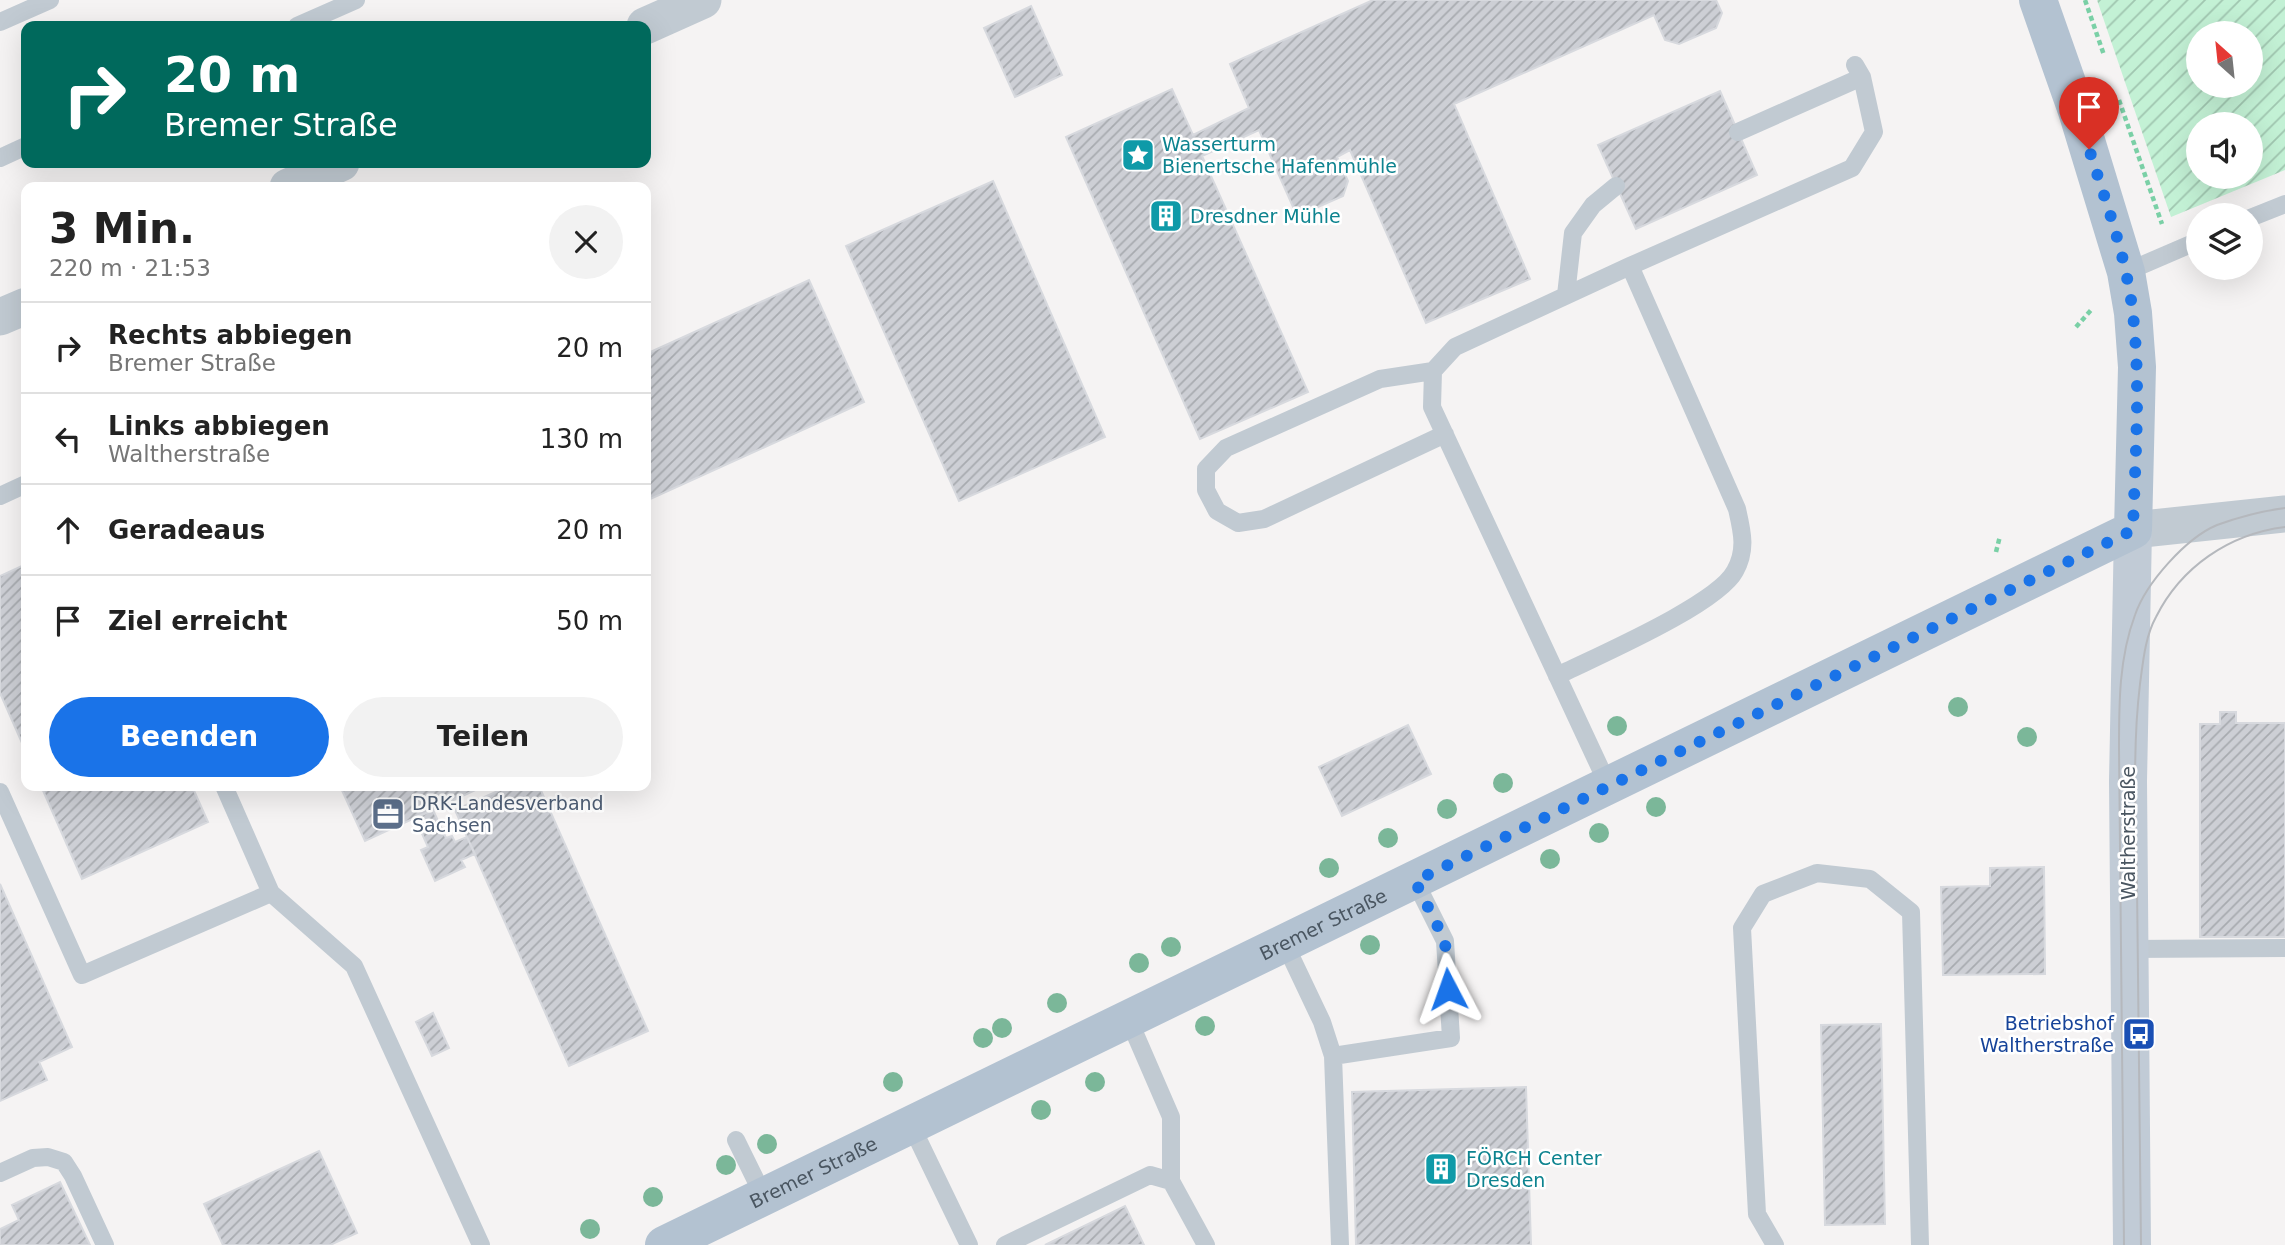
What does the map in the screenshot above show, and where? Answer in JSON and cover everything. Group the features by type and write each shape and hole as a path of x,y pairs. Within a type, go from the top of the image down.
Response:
{"main road":[{"name":"Waltherstraße","path":"2038,0 2077,111 2126,272 2133,313 2137,368 2128,752 2132,1245"},
{"name":"Bremer Straße","path":"664,1245 2133,530"}],"street":[{"path":"651,23 703,0"},
{"path":"299,182 330,168"},
{"path":"0,317 21,308"},
{"path":"2133,530 2285,514"}],"lane":[{"path":"0,22 50,0"},
{"path":"308,21 356,0"},
{"path":"1445,434 1264,519 1238,523 1217,511 1206,491 1206,469 1226,449 1380,379 1433,371 1455,347 1852,168 1874,132 1858,71 1738,132"},
{"path":"0,158 21,148"},
{"path":"1566,295 1573,233 1592,205 1616,186"},
{"path":"2263,213 2285,204"},
{"path":"2126,272 2186,246"},
{"path":"1556,676 1703,603 1735,572 1744,542 1737,509 1630,266"},
{"path":"1433,371 1432,407 1609,787"},
{"path":"0,496 21,486"},
{"path":"226,791 271,892 354,966 481,1245"},
{"path":"0,792 82,975 271,892"},
{"path":"1775,1245 1757,1213 1742,928 1763,894 1816,873 1870,879 1911,912 1920,1245"},
{"path":"1333,1056 1451,1038 1445,941 1415,881"},
{"path":"1285,944 1322,1022 1333,1056 1340,1245"},
{"path":"2129,949 2285,948"},
{"path":"1129,1020 1171,1117 1171,1181 1206,1245"},
{"path":"911,1125 969,1245"},
{"path":"736,1140 764,1197"},
{"path":"0,1173 33,1158 48,1157 64,1162 105,1245"},
{"path":"1005,1245 1150,1175 1171,1181"}],"green space":[{"path":"2097,0 2285,0 2285,170 2263,179 2263,112 2186,112 2186,189 2239,189 2205,203 2186,203 2186,211 2171,217"}],"building":[{"name":"Dresdner Mühle","path":"1373,0 1716,0 1722,13 1716,28 1679,44 1665,40 1654,15 1454,104 1530,279 1426,323 1350,150 1337,157 1348,181 1343,196 1309,211 1293,207 1259,130 1202,156 1308,392 1200,439 1066,137 1172,89 1193,135 1249,108 1230,64"},
{"path":"1031,6 1062,75 1015,97 984,28"},
{"path":"1720,91 1757,175 1636,229 1598,145"},
{"path":"993,181 1105,437 959,501 846,246"},
{"path":"809,280 864,402 651,499 651,352"},
{"path":"21,566 21,741 0,693 0,576"},
{"path":"2220,712 2236,712 2236,723 2285,723 2285,937 2200,937 2200,724 2220,724"},
{"path":"1408,725 1431,774 1342,816 1319,767"},
{"path":"43,791 194,791 208,822 82,879"},
{"name":"DRK-Landesverband Sachsen","path":"342,791 473,791 365,841"},
{"path":"498,791 541,791 648,1031 569,1066 455,810"},
{"path":"433,810 446,838 452,836 455,842 467,837 475,854 461,860 465,867 435,881 421,850 428,847 415,818"},
{"path":"2044,867 2045,974 1943,975 1941,887 1990,886 1990,868"},
{"path":"0,884 72,1047 39,1062 47,1080 0,1101"},
{"path":"433,1013 449,1048 432,1056 416,1022"},
{"path":"1881,1024 1885,1224 1825,1225 1821,1025"},
{"name":"FÖRCH Center Dresden","path":"1526,1087 1531,1245 1356,1245 1352,1092"},
{"path":"319,1151 357,1233 330,1245 223,1245 204,1204"},
{"path":"60,1182 90,1245 0,1245 0,1229 19,1220 12,1205"},
{"path":"1125,1206 1144,1245 1045,1245"}],"tram line":[{"path":"2124,1245 2119,731 2121,681 2126,648 2140,602 2180,551 2217,525 2285,508"},
{"path":"2141,1245 2135,759 2145,650 2152,625 2166,599 2193,568 2226,545 2264,531 2285,527"}],"place":[{"name":"Wasserturm Bienertsche Hafenmühle","path":"1138,155"},
{"name":"Dresdner Mühle","path":"1166,216"},
{"name":"DRK-Landesverband Sachsen","path":"388,814"},
{"name":"Betriebshof Waltherstraße","path":"2139,1034"},
{"name":"FÖRCH Center Dresden","path":"1441,1169"}],"route":[{"path":"1448,989 1445,941 1415,881 2133,530 2137,368 2133,313 2126,272 2089,149"}]}
